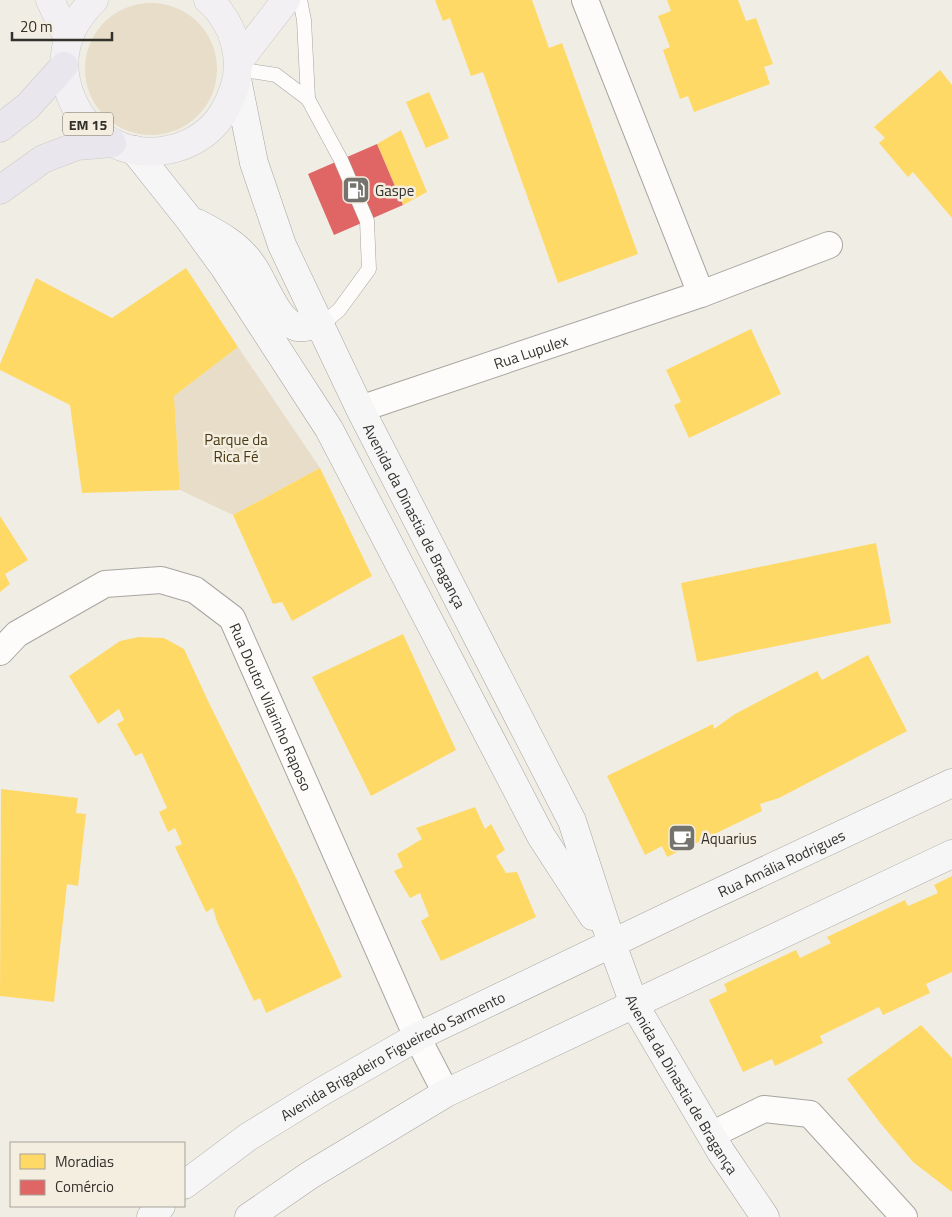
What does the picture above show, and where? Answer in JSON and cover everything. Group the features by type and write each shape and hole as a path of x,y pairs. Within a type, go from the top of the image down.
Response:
{"highway":[{"path":"0,128 28,106 64,66"},
{"path":"0,190 44,159 77,146 123,147"}],"main road":[{"path":"50,0 68,38"},
{"name":"EM 15","path":"94,0 80,15 68,38 64,66 68,90 77,111 93,130 123,147"},
{"path":"208,0 222,14 233,37 238,70"},
{"path":"123,147 162,152 188,144 212,128 228,105 238,70 286,0"}],"street":[{"path":"585,0 701,294"},
{"name":"Avenida da Dinastia de Bragança","path":"238,70 254,162 282,245 360,409 572,821 612,944 634,1004 711,1135 765,1217"},
{"name":"Avenida da Dinastia de Bragança","path":"123,147 189,219 224,267 329,429 541,836 612,944"},
{"path":"189,219 214,231 232,243 252,264 276,308 286,320 298,327 320,325"},
{"name":"Rua Lupulex","path":"360,409 701,294 829,245"},
{"name":"Rua Doutor Vilarinho Raposo","path":"0,652 17,634 105,584 161,580 195,590 232,618 417,1037 446,1093"},
{"name":"Rua Amália Rodrigues","path":"612,944 952,783"},
{"path":"249,1217 310,1175 446,1093 952,854"},
{"name":"Avenida Brigadeiro Figueiredo Sarmento","path":"185,1184 248,1137 320,1092 417,1037 612,944"},
{"path":"711,1135 764,1109 810,1114 904,1217"},
{"path":"150,1217 160,1207"}],"lane":[{"path":"300,0 304,20 308,99"},
{"path":"238,70 276,75 308,99 341,160 367,220 369,270 339,310 320,325"}],"green space":[{"path":"151,3 164,4 176,8 198,22 212,44 216,56 216,82 212,94 198,116 176,130 164,134 151,135 138,134 126,130 104,116 90,94 86,82 85,69 86,56 90,44 104,22 126,8 138,4"},
{"name":"Parque da Rica Fé","path":"238,347 320,468 233,515 180,490 174,396"}],"building: Moradias":[{"path":"435,0 532,0 549,48 562,43 638,254 558,283 483,72 471,76 450,18 443,21"},
{"path":"667,0 738,0 746,21 756,18 773,64 764,67 770,84 694,112 688,96 680,99 663,50 670,47 658,16 671,11"},
{"path":"940,70 952,85 952,218 913,172 908,177 879,143 885,138 874,127"},
{"path":"429,92 449,138 426,148 406,102"},
{"path":"401,130 427,192 403,205 377,144"},
{"path":"186,268 238,347 174,396 180,490 82,493 70,405 0,370 0,364 36,278 112,318"},
{"path":"751,329 781,394 689,438 674,405 681,402 666,370"},
{"path":"320,468 372,576 292,621 282,602 273,604 233,515"},
{"path":"0,516 28,560 5,574 10,584 0,592"},
{"path":"876,543 891,623 697,662 681,583"},
{"path":"403,634 456,750 371,796 312,677"},
{"path":"139,637 164,638 184,649 299,884 342,977 266,1013 260,998 254,1001 217,922 213,908 206,912 175,847 182,844 175,828 168,832 159,812 167,808 142,753 135,756 117,724 124,720 119,709 98,724 69,676 120,641"},
{"path":"868,655 907,731 779,798 760,804 762,811 667,857 662,846 645,855 607,776 713,724 714,729 735,714 817,671 822,680"},
{"path":"1,789 78,798 76,813 86,814 78,886 67,884 54,1002 0,996"},
{"path":"475,807 485,829 491,824 505,850 496,856 506,873 517,872 536,917 441,961 421,921 429,916 420,893 410,898 394,871 403,867 397,854 422,839 416,828"},
{"path":"952,876 952,972 926,984 930,993 883,1015 879,1007 820,1036 823,1043 775,1066 772,1059 743,1072 709,1000 727,991 724,984 796,950 800,958 831,943 827,937 905,900 908,906 938,893 934,885"},
{"path":"921,1025 952,1058 952,1192 913,1162 847,1079"}],"building: Comércio":[{"name":"Gaspe","path":"377,144 403,205 334,235 308,174"}],"place":[{"name":"Gaspe","path":"356,190"},
{"name":"Aquarius","path":"682,838"}]}
